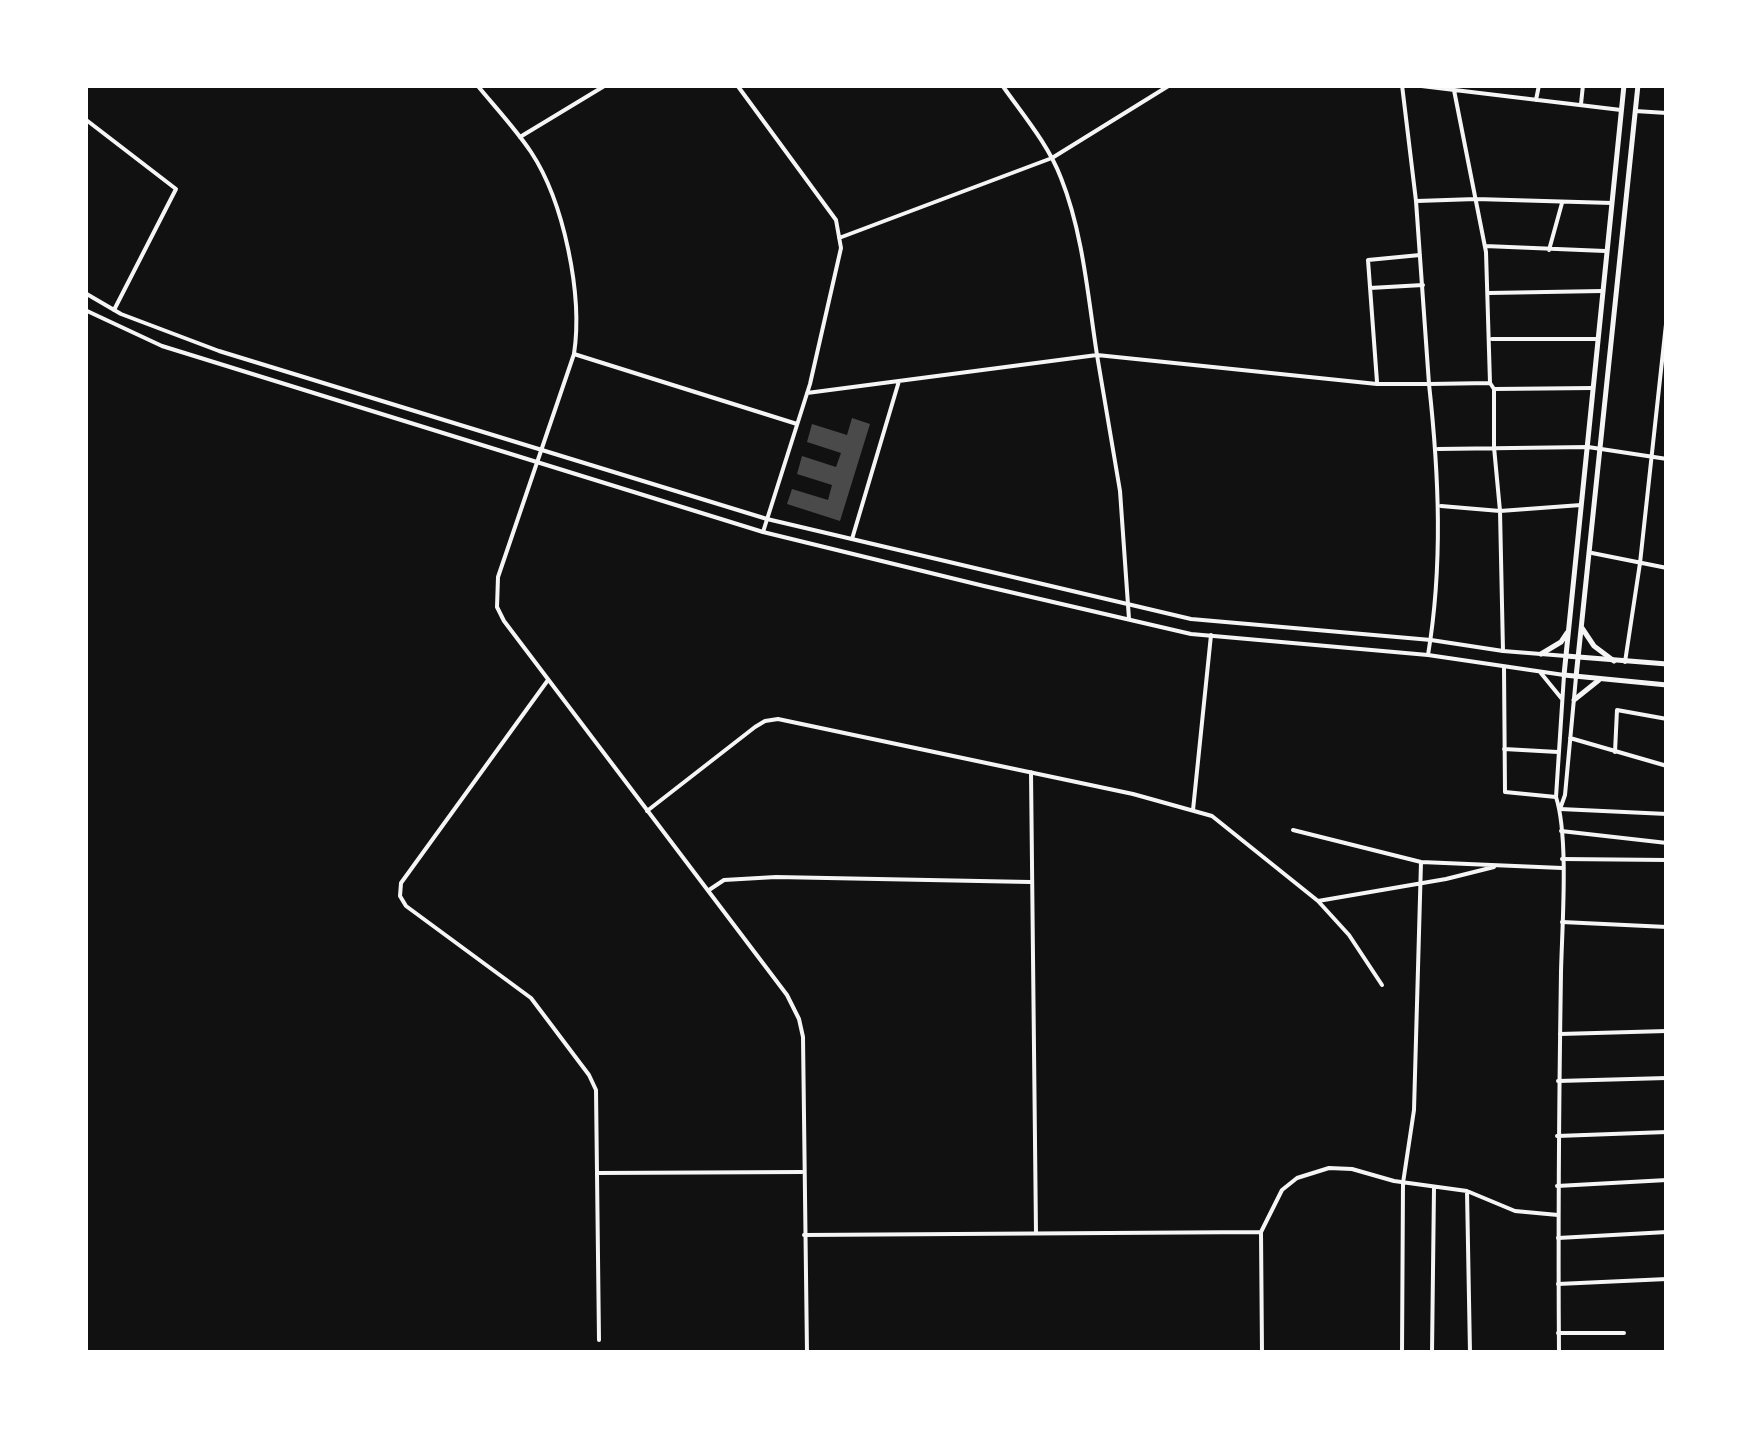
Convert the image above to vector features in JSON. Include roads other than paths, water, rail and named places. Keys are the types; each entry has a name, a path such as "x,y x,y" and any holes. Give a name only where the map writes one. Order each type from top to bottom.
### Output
{"main road":[{"path":"1624,85 1564,675 1667,685"},
{"path":"1576,677 1638,85"},
{"path":"1581,628 1594,646 1614,661"},
{"path":"1541,654 1561,642 1568,630"},
{"path":"1566,656 1667,664"},
{"path":"1574,700 1600,680"}],"street":[{"path":"477,85 520,137 552,192 570,262 578,325 574,354 498,577 497,607 786,994 799,1019 803,1037 807,1353"},
{"path":"520,137 606,85"},
{"path":"737,85 836,220 841,248 807,393 763,532"},
{"path":"1002,85 1052,158 1062,181 1082,262 1120,491 1129,619"},
{"path":"1148,85 1153,95"},
{"path":"839,238 1052,158 1170,85"},
{"path":"1402,85 1416,201 1440,506 1428,655"},
{"path":"1413,85 1621,110"},
{"path":"1536,100 1539,85"},
{"path":"1580,104 1583,85"},
{"path":"1452,87 1485,246 1500,511 1503,651"},
{"path":"1635,111 1667,113"},
{"path":"85,118 176,189 114,310"},
{"path":"1416,201 1612,204"},
{"path":"1549,250 1562,204"},
{"path":"1485,246 1606,250"},
{"path":"1377,384 1368,260 1420,255"},
{"path":"1370,288 1423,284"},
{"path":"1489,293 1602,291"},
{"path":"85,293 114,310 219,351 767,520 1191,618 1566,656"},
{"path":"85,310 162,346 763,532 1210,636 1428,655 1564,675 1556,797 1562,859 1557,1136 1559,1353"},
{"path":"1625,662 1667,316"},
{"path":"1490,340 1598,339"},
{"path":"574,354 797,424"},
{"path":"807,393 1097,355 1377,384 1490,382"},
{"path":"852,539 899,381"},
{"path":"1494,389 1593,388"},
{"path":"1436,449 1588,447 1667,459"},
{"path":"1440,506 1500,511 1581,504"},
{"path":"1592,554 1667,568"},
{"path":"1193,811 1210,636"},
{"path":"1504,668 1506,792 1556,797"},
{"path":"1540,672 1562,699"},
{"path":"1560,808 1565,795 1576,677"},
{"path":"548,680 400,884 400,896 406,906 532,998 589,1074 596,1090 598,1340"},
{"path":"1615,752 1618,710 1667,719"},
{"path":"647,811 755,727 778,720 1133,794 1212,816 1318,901 1349,935 1382,985"},
{"path":"1570,738 1667,766"},
{"path":"1504,750 1558,752"},
{"path":"1031,772 1036,1233"},
{"path":"1560,808 1667,814"},
{"path":"1293,830 1421,862 1562,868"},
{"path":"1561,832 1667,843"},
{"path":"1562,859 1667,860"},
{"path":"1402,1353 1402,1182 1414,1110 1421,862"},
{"path":"1318,901 1498,866"},
{"path":"709,890 724,880 776,877 1030,882"},
{"path":"1562,922 1667,927"},
{"path":"1560,1034 1667,1031"},
{"path":"1558,1080 1667,1078"},
{"path":"1557,1136 1667,1132"},
{"path":"1262,1353 1261,1232 1282,1190 1297,1178 1330,1168 1352,1169 1402,1182 1467,1191 1516,1210 1558,1215"},
{"path":"597,1174 802,1172"},
{"path":"1557,1186 1667,1180"},
{"path":"1432,1353 1434,1186"},
{"path":"1467,1191 1470,1352"},
{"path":"804,1235 1261,1232"},
{"path":"1558,1238 1667,1232"},
{"path":"1558,1284 1667,1279"},
{"path":"1558,1333 1624,1333"},
{"path":"1414,1353 1507,1353"}]}
